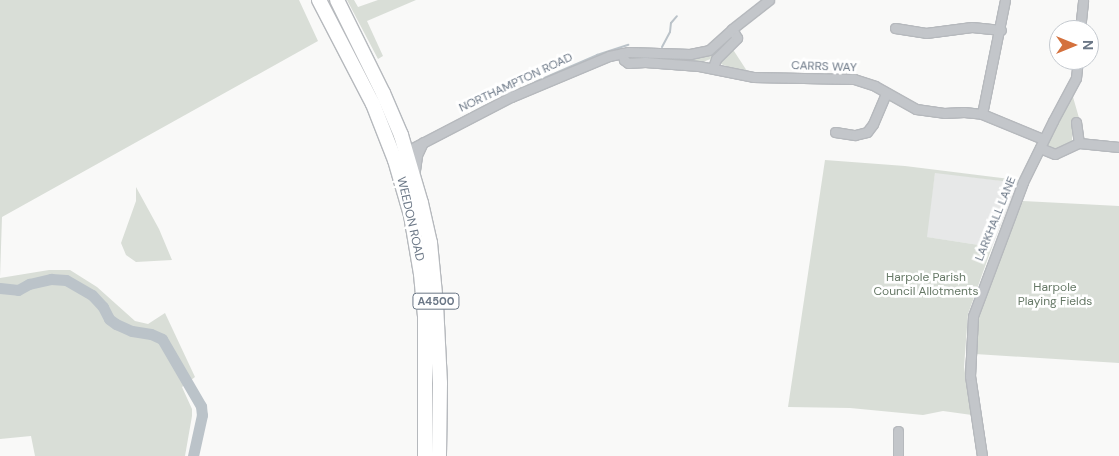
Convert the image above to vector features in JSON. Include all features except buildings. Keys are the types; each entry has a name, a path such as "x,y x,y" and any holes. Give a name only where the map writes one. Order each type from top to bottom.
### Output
{"highway":[{"name":"WEEDON ROAD","path":"319,0 373,104 411,149 413,224 425,316 426,456"},
{"name":"WEEDON ROAD","path":"337,0 401,134 411,149 415,178 430,244 435,286 440,383 439,456"}],"street":[{"name":"NORTHAMPTON ROAD","path":"411,149 533,87 588,64 622,53 699,53 709,50 769,0"},
{"path":"982,114 1001,30 1005,0"},
{"path":"1081,20 1083,0"},
{"path":"895,28 926,34 967,27 1001,30"},
{"path":"712,67 716,60 737,38 732,29"},
{"name":"CARRS WAY","path":"622,53 624,60 628,63 644,62 712,67 753,77 854,79 875,86 910,106 928,112 982,114 1041,144 1055,154 1079,143"},
{"name":"LARKHALL LANE","path":"982,456 970,376 973,316 1023,182 1076,78 1077,70"},
{"path":"835,132 855,135 867,132 873,124 886,93"},
{"path":"1076,122 1079,143 1119,147"},
{"path":"411,149 416,159 415,178"},
{"path":"898,431 898,456"}],"shaded area":[{"path":"935,172 1018,183 992,247 926,237"}],"green space":[{"path":"0,0 299,0 318,41 2,217 0,278"},
{"path":"347,0 354,0 358,7 378,0 416,0 367,21 383,56 378,59"},
{"path":"731,34 734,34 713,58 703,62 628,60 626,56 701,57 713,52"},
{"path":"732,48 747,71 738,71 721,64 721,60"},
{"path":"1077,85 1073,97 1079,118 1073,120 1072,141 1056,151 1049,148 1046,142"},
{"name":"Harpole Parish Council Allotments","path":"825,160 905,166 1019,180 1018,183 935,173 927,237 992,247 968,314 964,367 972,415 943,411 923,415 850,408 788,407"},
{"path":"136,187 159,229 172,260 136,262 126,255 121,243 136,201"},
{"name":"Harpole Playing Fields","path":"1023,201 1119,206 1119,363 975,354 978,318 986,291"},
{"path":"49,270 70,270 97,287 135,321 148,324 165,313 195,377 182,387 192,409 185,456 35,456 31,436 0,439 0,278"}],"waterway":[{"path":"662,47 670,32 671,23 677,16"},
{"path":"535,82 597,55 628,45"},
{"path":"0,288 18,290 29,284 51,279 66,280 92,295 103,307 109,319 116,324 132,331 151,334 162,339 201,406 202,415 193,456"}]}
